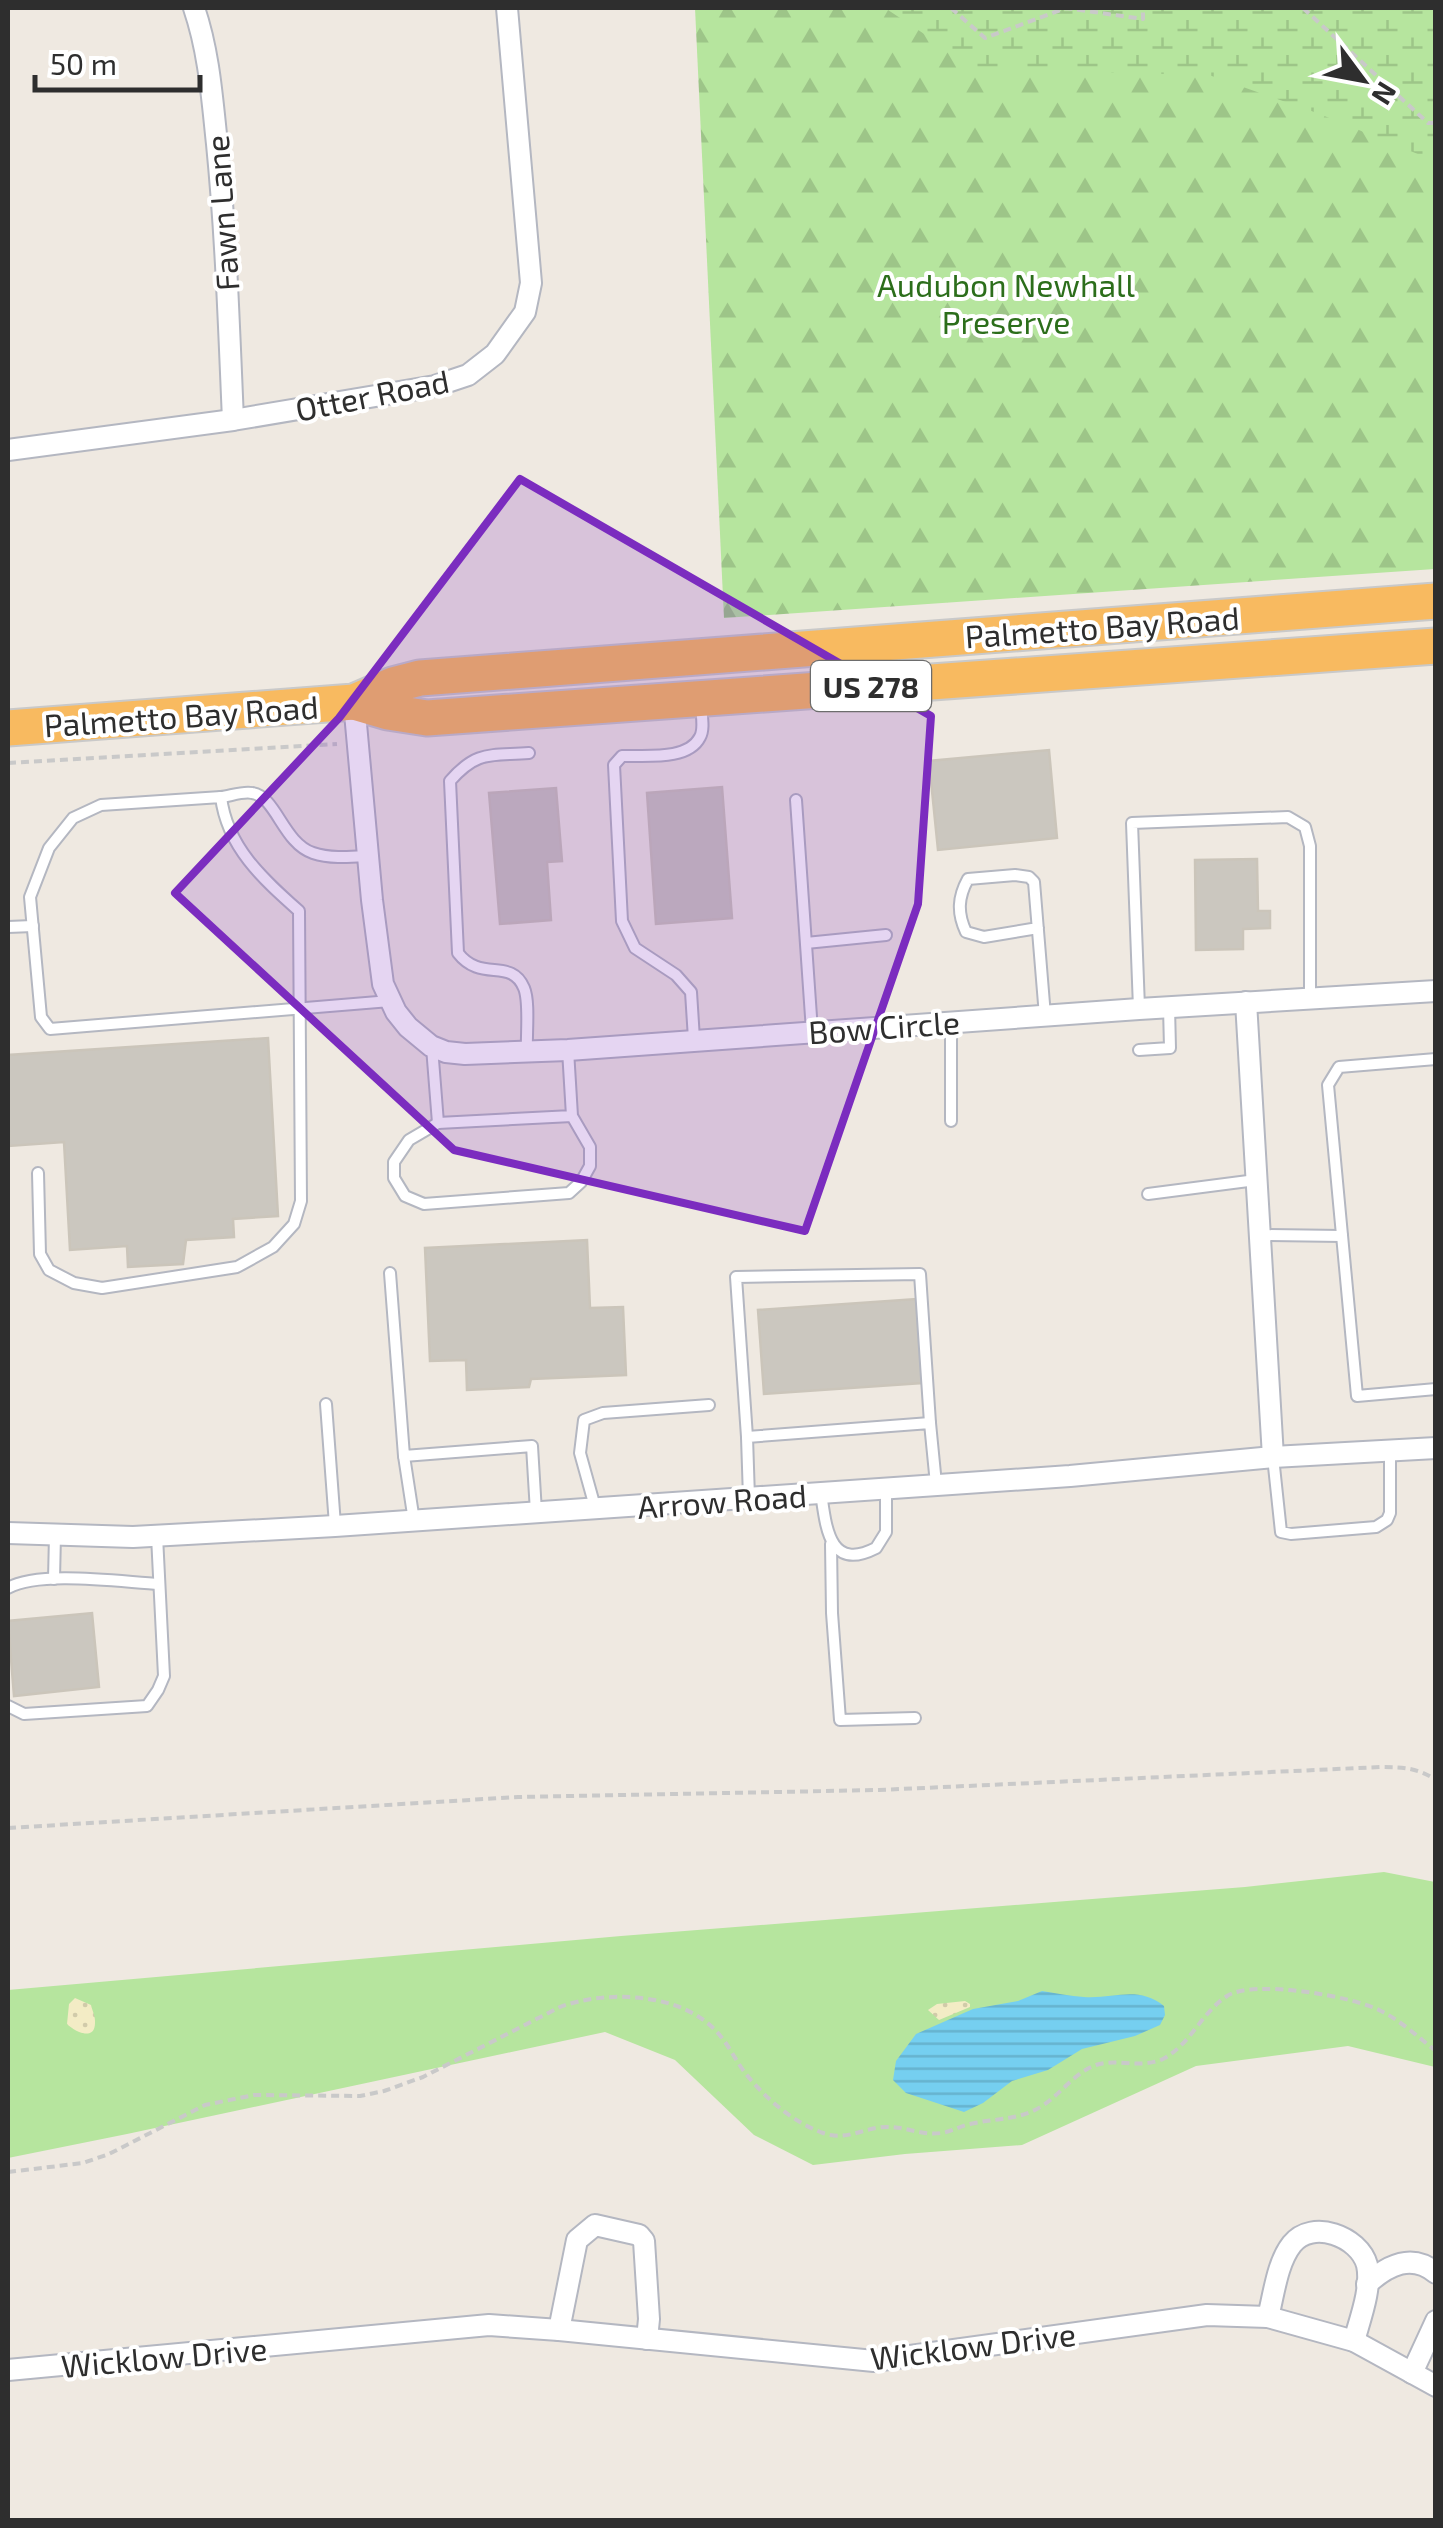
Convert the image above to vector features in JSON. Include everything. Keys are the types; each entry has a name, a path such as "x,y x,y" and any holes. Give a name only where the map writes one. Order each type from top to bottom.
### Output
{"highway":[{"name":"Palmetto Bay Road","path":"8,728 354,702 420,678 1436,601"},
{"name":"Palmetto Bay Road","path":"354,702 427,718 1436,646"}],"street":[{"name":"Fawn Lane","path":"194,8 209,67 220,173 234,420"},
{"name":"Otter Road","path":"8,450 234,420 435,386 468,375 494,354 525,312 531,283 507,8"},
{"path":"354,702 380,966 390,1001 408,1026 432,1046"},
{"name":"Bow Circle","path":"432,1046 465,1054 568,1050 1436,991"},
{"path":"1246,1002 1273,1457"},
{"name":"Arrow Road","path":"8,1532 55,1536 157,1535 335,1526 1436,1448"},
{"path":"559,2330 577,2240 595,2225 639,2236 644,2242 649,2319 646,2339"},
{"path":"1268,2317 1282,2261 1292,2243 1315,2232 1333,2234 1354,2246 1367,2266 1367,2284 1354,2341"},
{"path":"1367,2284 1380,2272 1399,2264 1420,2262 1436,2273"},
{"name":"Wicklow Drive","path":"8,2370 489,2325 874,2361 1207,2315 1268,2317 1354,2341 1436,2386"},
{"path":"1412,2372 1436,2322"}],"lane":[{"path":"694,1039 691,992 676,975 635,948 622,920 614,765 622,756 679,753 691,748 702,727 701,698"},
{"path":"526,1052 526,990 516,976 502,970 483,971 466,964 458,954 450,781 465,763 480,756 529,753"},
{"path":"369,856 311,853 286,832 265,798 252,792 101,804 73,818 48,848 30,897 41,1017 50,1029 390,1001"},
{"path":"38,1174 40,1254 49,1270 74,1283 102,1288 237,1267 273,1247 294,1224 301,1200 298,910 244,856 223,818 220,797"},
{"path":"796,800 812,1031"},
{"path":"1139,1009 1132,823 1288,817 1305,827 1310,846 1310,999"},
{"path":"1038,928 984,936 966,932 960,920 959,900 965,883 968,879 1015,875 1034,882 1038,928 1045,1016"},
{"path":"8,928 33,926"},
{"path":"806,942 886,935"},
{"path":"1139,1050 1170,1048 1169,1007"},
{"path":"951,1022 951,1121"},
{"path":"432,1046 438,1124"},
{"path":"568,1050 572,1116 590,1147 590,1166 569,1193 424,1204 405,1196 394,1178 394,1162 409,1140 438,1124 572,1116"},
{"path":"1436,1059 1339,1068 1328,1085 1357,1396 1436,1389"},
{"path":"1148,1194 1257,1180"},
{"path":"1260,1235 1342,1236"},
{"path":"390,1272 404,1456 414,1521"},
{"path":"749,1498 736,1278 920,1274 936,1485"},
{"path":"326,1404 335,1526"},
{"path":"595,1508 580,1453 584,1420 603,1412 710,1405"},
{"path":"747,1438 930,1422"},
{"path":"404,1456 532,1446 536,1512"},
{"path":"1273,1457 1280,1532 1291,1534 1376,1528 1387,1520 1390,1451"},
{"path":"832,1544 854,1556 876,1548 886,1532 886,1489"},
{"path":"821,1493 832,1544 832,1613 840,1720 915,1718"},
{"path":"8,1706 24,1714 147,1706 164,1676 157,1535"},
{"path":"54,1578 55,1536"},
{"path":"8,1588 54,1578 159,1584"}],"path":[{"path":"952,8 985,38 1066,8 1142,19 1143,8"},
{"path":"1303,8 1428,124 1436,123"},
{"path":"8,1828 518,1797 879,1790 1382,1767 1407,1767 1436,1780"},
{"path":"8,2172 84,2163 206,2106 254,2095 360,2096 384,2091 423,2077 579,2000 631,1996 676,2005 698,2016 716,2030 748,2076 771,2100 792,2117 840,2138 891,2126 923,2134 945,2133 968,2124 1015,2118 1042,2106 1079,2073 1100,2063 1130,2065 1159,2061 1182,2046 1212,2008 1230,1994 1249,1988 1279,1988 1380,2010 1436,2051"}],"highlighted area":[{"path":"520,479 931,716 918,904 805,1231 454,1150 175,893 339,718"}],"green space":[{"name":"Audubon Newhall Preserve","path":"695,8 1435,8 1435,569 724,618"},
{"path":"885,8 1435,8 1435,161 1209,75 977,69"},
{"path":"1384,1872 1435,1882 1435,2067 1348,2046 1196,2066 1022,2145 813,2165 754,2135 675,2060 605,2032 8,2158 8,1990 1245,1887"}],"sand":[{"path":"75,1998 91,2005 95,2021 89,2033 67,2024 69,2004"},
{"path":"965,2001 970,2007 939,2020 928,2010 937,2004"}],"water":[{"path":"1042,1991 1084,1997 1145,1996 1164,2006 1165,2015 1160,2025 1135,2036 1082,2049 1048,2070 1012,2081 964,2112 906,2093 893,2080 896,2061 916,2034 973,2009 1018,2001"}],"building":[{"path":"1049,750 1057,838 938,850 929,761"},
{"path":"722,787 732,918 656,924 647,793"},
{"path":"556,788 562,861 547,862 551,920 500,924 489,793"},
{"path":"1257,859 1258,911 1270,911 1270,928 1243,929 1243,949 1196,950 1195,860"},
{"path":"268,1038 278,1216 233,1219 234,1237 186,1240 183,1264 128,1267 127,1246 70,1250 64,1142 9,1146 8,1055"},
{"path":"587,1240 590,1308 623,1307 626,1375 531,1379 529,1387 467,1390 466,1360 430,1361 425,1248"},
{"path":"916,1299 922,1383 764,1394 758,1310"},
{"path":"92,1613 99,1687 14,1696 8,1621"}]}
